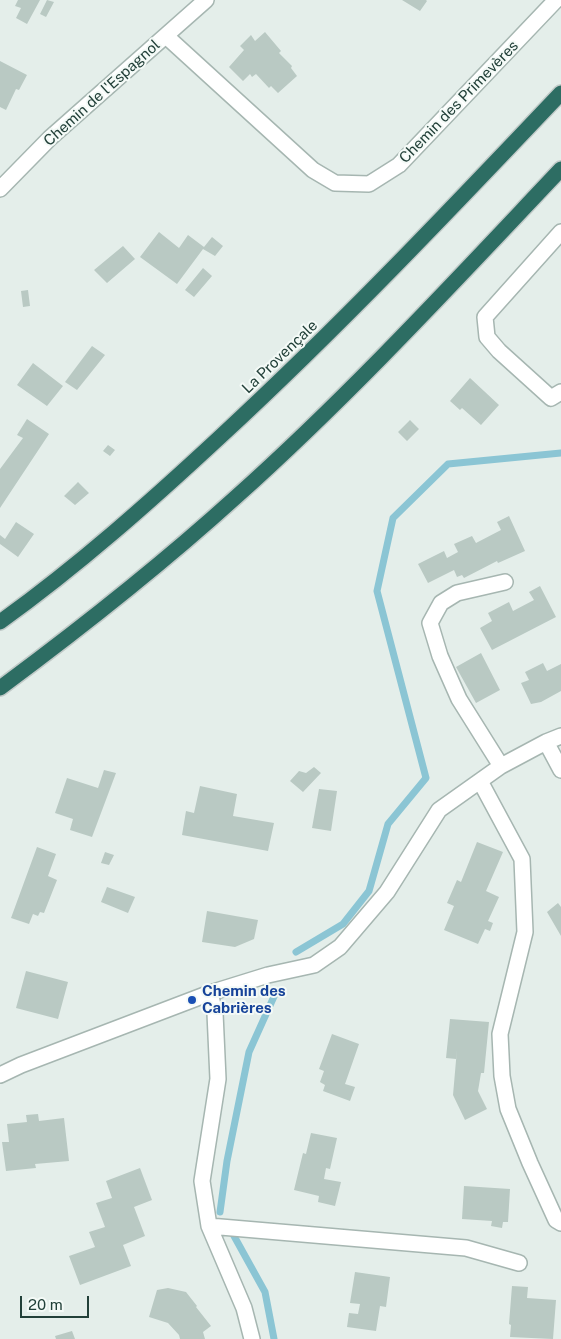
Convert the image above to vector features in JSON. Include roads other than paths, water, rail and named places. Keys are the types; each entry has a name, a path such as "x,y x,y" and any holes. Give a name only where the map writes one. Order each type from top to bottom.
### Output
{"highway":[{"name":"La Provençale","path":"0,622 104,540 184,471 283,379 401,262 561,93"},
{"path":"0,688 145,576 236,497 335,404 444,293 561,169"}],"street":[{"name":"Chemin de l'Espagnol","path":"0,189 50,138 206,0"},
{"name":"Chemin des Primevères","path":"166,36 313,170 335,183 368,184 399,165 556,0"},
{"path":"561,232 484,317 487,338 499,351 551,398 561,392"},
{"path":"501,766 459,699 440,656 430,623 441,604 457,593 505,582"},
{"path":"0,1076 21,1065 210,993 268,975 314,965 340,947 388,892 439,810 501,766 561,736"},
{"path":"546,742 561,770"},
{"path":"480,781 522,859 525,932 500,1034 502,1076 508,1109 556,1220 561,1223"},
{"path":"210,993 215,1013 218,1079 202,1181 209,1226 244,1308 252,1339"},
{"path":"209,1226 466,1248 519,1263"}],"waterway":[{"path":"296,952 343,924 369,891 388,824 426,778 377,591 393,518 448,464 561,453"},
{"path":"220,1212 227,1161 249,1052 276,992"},
{"path":"234,1236 265,1292 274,1339"}],"place":[{"name":"Chemin des Cabrières","path":"192,1000"}]}
